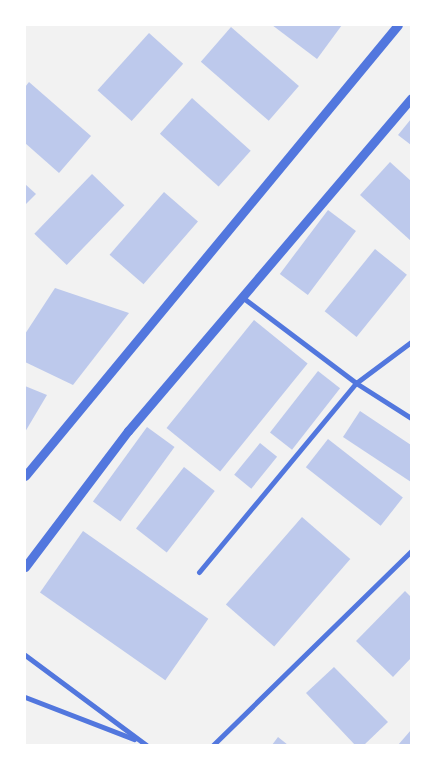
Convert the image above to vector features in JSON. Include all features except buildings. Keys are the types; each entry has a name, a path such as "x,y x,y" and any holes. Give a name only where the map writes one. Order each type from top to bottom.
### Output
{"street":[{"path":"25,476 398,25"},
{"path":"25,567 128,431 411,98"},
{"path":"242,297 356,383 411,418"},
{"path":"199,572 356,383 411,342"},
{"path":"213,745 411,551"},
{"path":"25,655 144,743"},
{"path":"25,697 144,743"}]}
